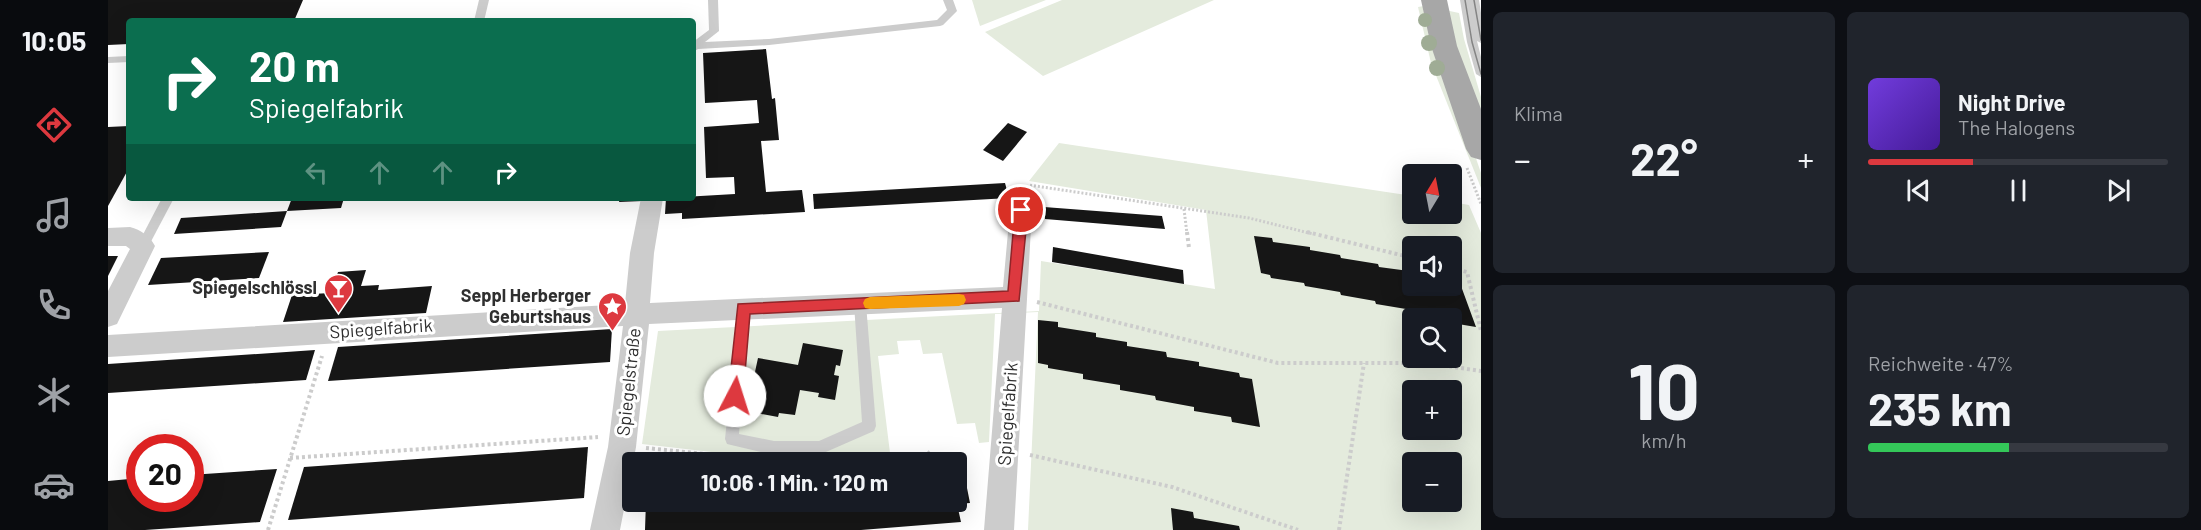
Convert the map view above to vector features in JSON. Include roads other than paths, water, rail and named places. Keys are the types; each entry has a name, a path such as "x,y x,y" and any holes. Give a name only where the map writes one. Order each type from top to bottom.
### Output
{"main road":[{"path":"1434,0 1444,46 1481,149"}],"street":[{"name":"Spiegelstraße","path":"604,530 622,441 633,359 642,253 651,201"},
{"name":"Spiegelfabrik","path":"999,530 1021,210"},
{"path":"108,237 130,236 143,246 108,316"},
{"name":"Spiegelfabrik","path":"108,346 743,308 1014,297"}],"lane":[{"path":"480,18 484,0"},
{"path":"696,46 714,31 713,0"},
{"path":"696,48 940,23 952,11 948,0"},
{"path":"1465,0 1472,42 1481,74"},
{"path":"1474,0 1481,40"},
{"path":"108,60 126,59"},
{"path":"143,246 166,201"},
{"path":"743,308 732,439 774,448 819,448 869,426 860,304"}],"tram line":[{"path":"1465,0 1472,42 1481,74"},
{"path":"1474,0 1481,40"}],"place":[{"name":"Spiegelschlössl","path":"338,314"},
{"name":"Seppl Herberger Geburtshaus","path":"612,332"}]}
